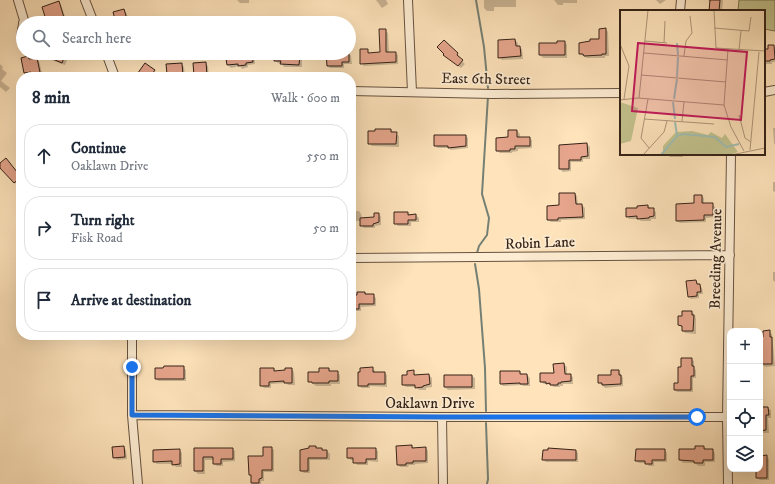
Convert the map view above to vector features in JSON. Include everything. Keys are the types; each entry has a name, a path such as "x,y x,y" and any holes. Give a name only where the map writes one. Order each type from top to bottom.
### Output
{"street":[{"path":"18,0 23,16"},
{"path":"86,0 92,16"},
{"path":"408,0 412,92"},
{"path":"680,10 681,0"},
{"path":"109,60 113,72"},
{"path":"765,92 775,90"},
{"name":"East 6th Street","path":"356,91 493,94 620,93"},
{"name":"Breeding Avenue","path":"727,400 731,155"},
{"name":"Robin Lane","path":"356,258 730,255"},
{"path":"132,340 132,415 138,484"},
{"name":"Oaklawn Drive","path":"132,415 727,417"},
{"path":"442,417 443,484"},
{"name":"Breeding Avenue","path":"727,436 728,484"}],"green space":[{"path":"739,0 775,0 775,31 765,29 765,10 738,10"}],"building":[{"path":"710,0 720,0 719,10 709,10"},
{"path":"59,1 64,16 45,16 42,7"},
{"path":"124,9 126,16 114,16 113,12"},
{"path":"606,28 606,54 584,56 583,54 579,54 579,43 590,41 590,39 599,39 599,29"},
{"path":"379,29 386,29 386,52 396,52 396,62 360,64 360,49 368,49 368,53 380,52"},
{"path":"515,39 516,46 520,46 521,56 498,58 498,40"},
{"path":"444,40 463,60 458,66 443,55 444,54 437,47"},
{"path":"557,41 565,41 565,55 539,55 539,43 557,43"},
{"path":"768,45 774,45 775,59 765,61 765,49 768,49"},
{"path":"21,60 37,60 40,72 24,72"},
{"path":"55,60 63,60 62,63"},
{"path":"226,60 253,60 253,62 246,63 246,65 227,65"},
{"path":"300,60 299,65 280,64 281,61 274,61"},
{"path":"327,60 349,60 349,62 342,62 342,66 327,66"},
{"path":"206,62 207,72 194,72 193,63"},
{"path":"145,63 155,70 154,72 139,72"},
{"path":"182,63 183,72 167,72 166,64"},
{"path":"375,129 391,129 391,132 397,132 396,144 368,144 368,131 375,131"},
{"path":"508,130 517,130 517,137 530,137 530,146 515,146 515,149 510,149 510,151 496,151 496,138 508,137"},
{"path":"434,135 466,135 466,146 448,148 448,146 434,146"},
{"path":"587,143 588,156 581,157 581,160 569,160 569,169 559,169 559,145"},
{"path":"6,158 16,171 16,181 14,183 0,168 0,163"},
{"path":"559,193 575,193 576,204 582,204 583,217 547,220 547,206 559,205"},
{"path":"694,195 702,195 702,203 713,203 713,215 704,215 704,220 676,221 676,204 694,203"},
{"path":"648,205 648,208 654,208 654,216 637,219 637,216 626,217 626,208 637,208 637,206"},
{"path":"394,212 408,212 408,215 416,214 416,220 408,220 408,224 394,224"},
{"path":"374,213 379,213 379,222 373,224 373,226 360,226 360,218 374,217"},
{"path":"696,280 697,284 700,284 701,292 697,292 697,296 688,297 686,281"},
{"path":"357,292 374,294 374,304 359,304 359,309 356,309"},
{"path":"682,311 692,311 692,315 694,315 693,331 682,331 682,326 678,325 678,316 682,316"},
{"path":"770,330 770,337 772,337 772,364 763,364 763,331"},
{"path":"681,358 692,358 694,376 691,376 691,390 674,390 674,383 678,383 678,367 681,367"},
{"path":"564,363 565,374 571,374 571,381 561,382 558,383 558,385 550,385 550,383 546,384 546,382 540,382 540,373 554,373 553,364"},
{"path":"164,366 184,366 184,379 155,379 155,368 163,368"},
{"path":"373,367 373,372 385,372 385,384 368,384 368,386 358,386 358,372 360,372 360,368"},
{"path":"260,368 274,368 274,371 292,368 292,383 284,383 284,381 269,382 269,386 260,386"},
{"path":"319,368 329,368 329,371 338,371 338,381 329,381 329,383 308,382 308,372 319,372"},
{"path":"414,370 414,375 429,374 430,384 415,388 415,385 402,385 402,375 407,375 407,371"},
{"path":"611,370 619,370 619,375 621,375 621,384 602,385 602,383 598,383 598,375 611,375"},
{"path":"500,371 520,371 520,374 527,374 528,384 500,384"},
{"path":"444,375 472,375 472,387 444,387"},
{"path":"763,407 768,407 769,415 766,415 766,430 763,430"},
{"path":"412,445 412,448 426,447 426,461 413,461 413,463 406,463 406,465 397,465 396,446"},
{"path":"124,446 125,457 113,458 112,447"},
{"path":"309,446 316,446 316,448 327,450 327,458 308,458 308,471 300,471 300,450 309,448"},
{"path":"695,446 704,446 704,449 713,449 713,460 703,460 703,463 694,463 694,461 679,460 679,449 695,449"},
{"path":"263,447 272,447 272,470 262,470 262,478 259,479 259,483 251,483 248,456 263,456"},
{"path":"194,448 233,448 233,459 221,459 221,464 213,464 213,457 203,457 203,471 194,471"},
{"path":"347,448 376,448 376,459 366,459 366,463 353,463 353,458 347,458"},
{"path":"548,448 576,450 576,460 542,460 543,450 548,450"},
{"path":"180,449 180,464 172,465 172,461 153,462 153,450"},
{"path":"636,449 665,449 665,460 652,460 652,464 645,464 645,461 635,461"},
{"path":"767,455 767,478 756,478 756,472 763,472 763,456"}],"waterway":[{"path":"476,0 484,47 488,88"},
{"path":"477,253 479,246 487,235 489,218 482,194 488,96"},
{"path":"475,264 479,289 485,368 486,411"},
{"path":"486,423 487,484"}],"route":[{"path":"132,367 132,415 697,417"}]}
